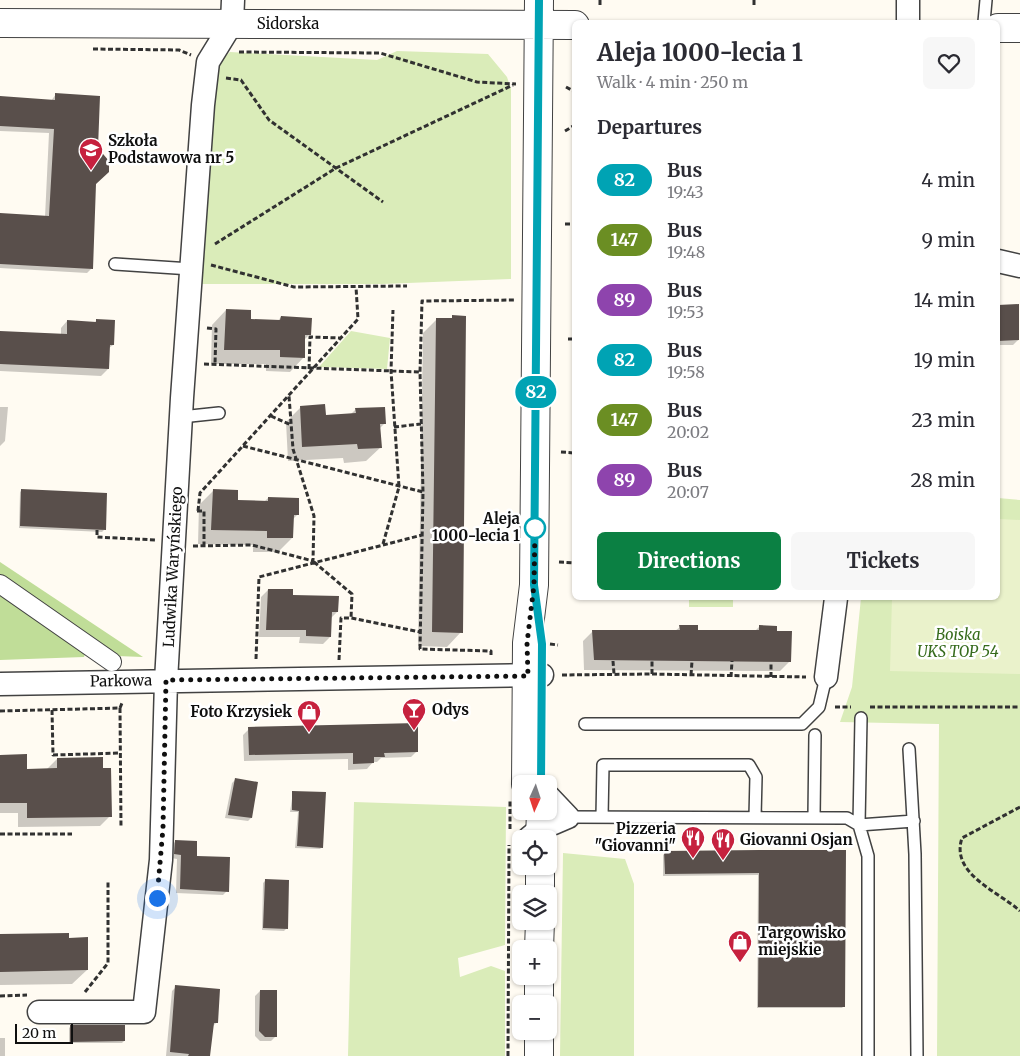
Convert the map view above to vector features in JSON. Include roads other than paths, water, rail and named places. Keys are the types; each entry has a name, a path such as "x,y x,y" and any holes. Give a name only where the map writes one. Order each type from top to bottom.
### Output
{"street":[{"path":"908,0 908,20"},
{"name":"Sidorska","path":"0,23 232,12 539,12 572,24"},
{"name":"Ludwika Waryńskiego","path":"33,1004 144,1012 162,860 166,680 181,417 201,267 203,105 208,62 232,12"},
{"path":"539,12 534,585 527,643 543,675 541,775"},
{"path":"1000,28 1020,28"},
{"path":"1000,261 1020,266"},
{"path":"0,584 112,662"},
{"path":"826,677 836,600"},
{"path":"543,675 526,822 568,817"},
{"name":"Parkowa","path":"0,684 543,675"},
{"path":"558,806 568,817"},
{"path":"524,1040 524,1056"},
{"path":"539,1040 539,1056"}],"lane":[{"path":"984,20 986,0"},
{"path":"114,264 201,267"},
{"path":"181,417 219,413"},
{"path":"585,724 802,724 819,707 826,677"},
{"path":"859,712 859,825 868,856 868,1056"},
{"path":"814,817 815,735"},
{"path":"909,749 914,821 917,1056"},
{"path":"602,817 603,764 613,764 749,765 756,777 755,817"},
{"path":"568,817 814,817 847,818 859,825 914,821"}],"place":[{"name":"Szkoła Podstawowa nr 5","path":"91,171"},
{"name":"Aleja 1000-lecia 1","path":"535,528"},
{"name":"Odys","path":"414,731"},
{"name":"Foto Krzysiek","path":"309,733"},
{"name":"Pizzeria \"Giovanni\"","path":"693,859"},
{"name":"Giovanni Osjan","path":"723,861"},
{"name":"Targowisko miejskie","path":"740,963"}],"park label":[{"name":"Boiska UKS TOP 54","path":"958,644"}]}
